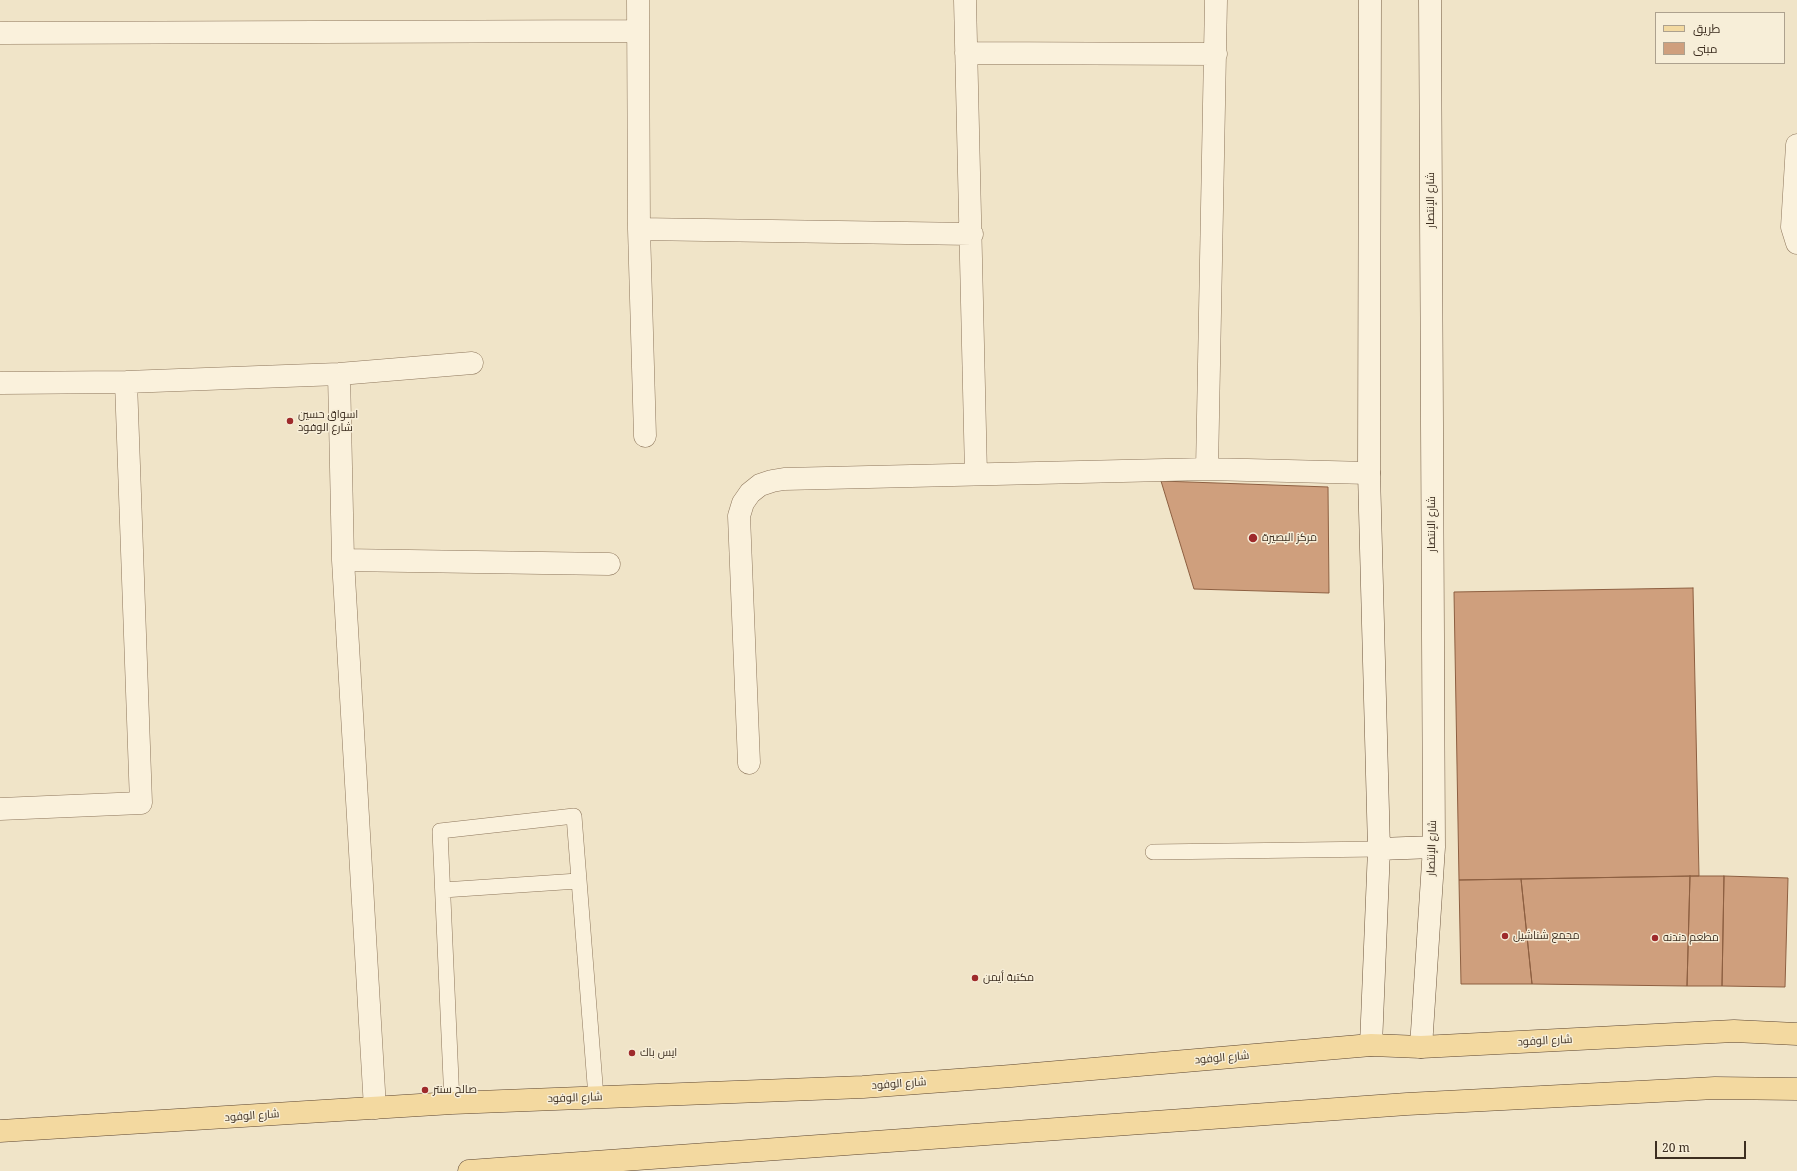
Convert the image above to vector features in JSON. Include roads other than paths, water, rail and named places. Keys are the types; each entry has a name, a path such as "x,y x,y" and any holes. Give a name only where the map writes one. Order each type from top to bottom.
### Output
{"main road":[{"name":"شارع الوفود","path":"0,1132 452,1103 870,1086 1018,1076 1371,1046 1421,1047 1734,1031 1797,1034"},
{"path":"469,1171 1407,1104 1715,1088 1797,1089"}],"street":[{"path":"638,0 639,229 645,436"},
{"path":"965,0 972,234 976,474"},
{"path":"1207,469 1216,0"},
{"path":"1370,0 1369,473 1379,849 1371,1046"},
{"name":"شارع الإنتصار","path":"1421,1047 1434,847 1430,0"},
{"path":"0,33 637,31"},
{"path":"966,53 1216,54"},
{"path":"1797,145 1792,227 1797,243"},
{"path":"639,229 972,234"},
{"path":"0,383 126,382 339,374 472,363"},
{"path":"339,374 343,560 375,1108"},
{"path":"0,809 141,803 126,382"},
{"path":"749,763 739,516 743,504 750,493 760,485 772,480 784,479 1207,469 1369,473"},
{"path":"343,560 609,564"},
{"path":"1379,849 1434,847"}],"lane":[{"path":"452,1103 440,831 574,816 596,1097"},
{"path":"1153,852 1379,849"},
{"path":"443,890 578,881"}],"place":[{"name":"اسواق حسين شارع الوفود","path":"290,421"},
{"name":"مركز البصيرة","path":"1253,538"},
{"name":"مجمع شناشيل","path":"1505,936"},
{"name":"مطعم دندنه","path":"1655,938"},
{"name":"مكتبة أيمن","path":"975,978"},
{"name":"ايس باك","path":"632,1053"},
{"name":"صالح سنتر","path":"425,1090"}]}
